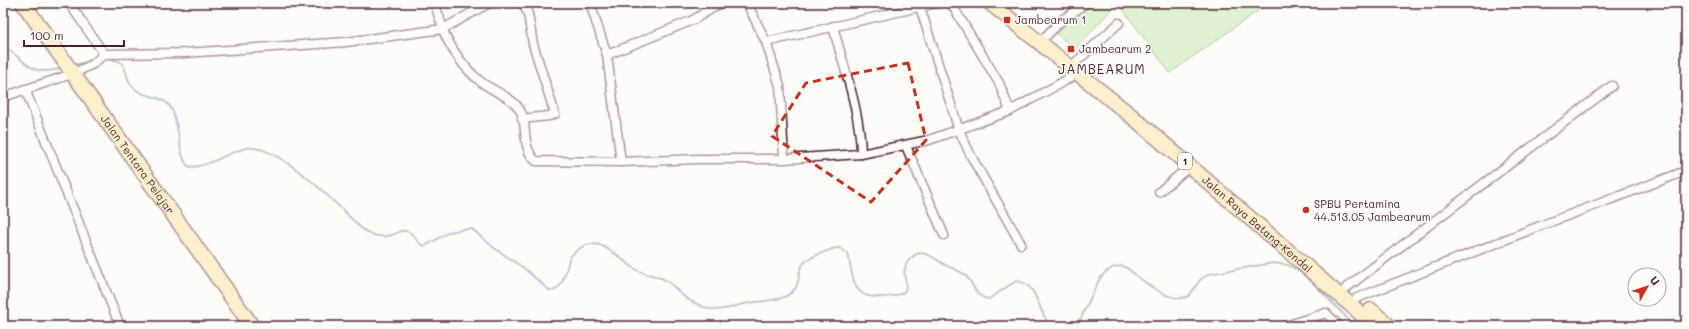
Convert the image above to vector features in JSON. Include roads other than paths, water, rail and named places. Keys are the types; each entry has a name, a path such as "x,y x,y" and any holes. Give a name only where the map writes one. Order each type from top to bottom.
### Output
{"highway":[{"name":"Jalan Tentara Pelajar","path":"23,3 252,326"},
{"name":"Jalan Raya Batang-Kendal","path":"990,3 1139,111 1389,326"},
{"name":"Jalan Raya Batang-Kendal","path":"1004,3 1046,36 1078,67 1190,166 1360,322 1375,326"}],"street":[{"path":"69,3 103,56"},
{"path":"434,3 441,16 443,29 464,64 480,81 506,97 519,108 527,147 536,161 621,162 700,159 784,159 861,154 906,146 959,130 1010,111 1078,67 1119,23"},
{"path":"3,97 93,64 103,56 185,53 339,42 443,29 489,3"},
{"path":"522,119 555,114 533,44 528,14 523,3"},
{"path":"590,3 607,55 621,162"},
{"path":"607,55 693,20 721,3"},
{"path":"747,3 766,42 780,86 784,159"},
{"path":"766,42 937,3"},
{"path":"951,3 999,83 1010,111"},
{"path":"1046,36 1062,20 1086,3"},
{"path":"920,7 959,130 971,156 1021,244"},
{"path":"833,26 857,121 861,140 861,154"},
{"path":"1346,288 1612,86"},
{"path":"24,89 120,326"},
{"path":"906,146 944,236"},
{"path":"1159,192 1190,166"},
{"path":"1357,298 1545,224 1686,172"},
{"path":"1289,325 1326,313 1339,326"}],"waterway":[{"path":"3,46 35,69 51,71 62,68"},
{"path":"102,60 118,61 122,63 128,80 136,90 163,100 167,103 174,114 182,155 188,166 200,166 246,148 259,149 274,155 291,165 324,192 362,229 370,233 378,236 390,236 401,231 406,231 412,234 419,243 425,246 449,232 472,229 493,247 525,269 550,291 555,290 564,278 570,257 579,248 588,244 597,244 605,247 637,270 658,277 672,284 684,297 706,308 715,310 783,298 792,292 797,286 801,267 806,261 813,256 835,248 840,248 848,254 853,279 859,291 872,297 888,297 897,295 904,292 906,289 904,271 907,263 912,257 922,253 927,254 964,274 980,296 984,298 989,299 1016,281 1024,283 1029,287 1037,299 1046,320 1051,326"},
{"path":"72,65 92,61"},
{"path":"1074,326 1079,322 1100,278 1114,267 1125,267 1162,293 1176,298 1183,298 1189,296 1200,280 1209,274 1273,263 1288,265 1305,275 1354,325"}],"place":[{"name":"Jambearum 1","path":"1007,20"},
{"name":"Jambearum 2","path":"1071,49"},
{"name":"SPBU Pertamina 44.513.05 Jambearum","path":"1306,210"}],"district":[{"name":"JAMBEARUM","path":"1102,69"}]}
